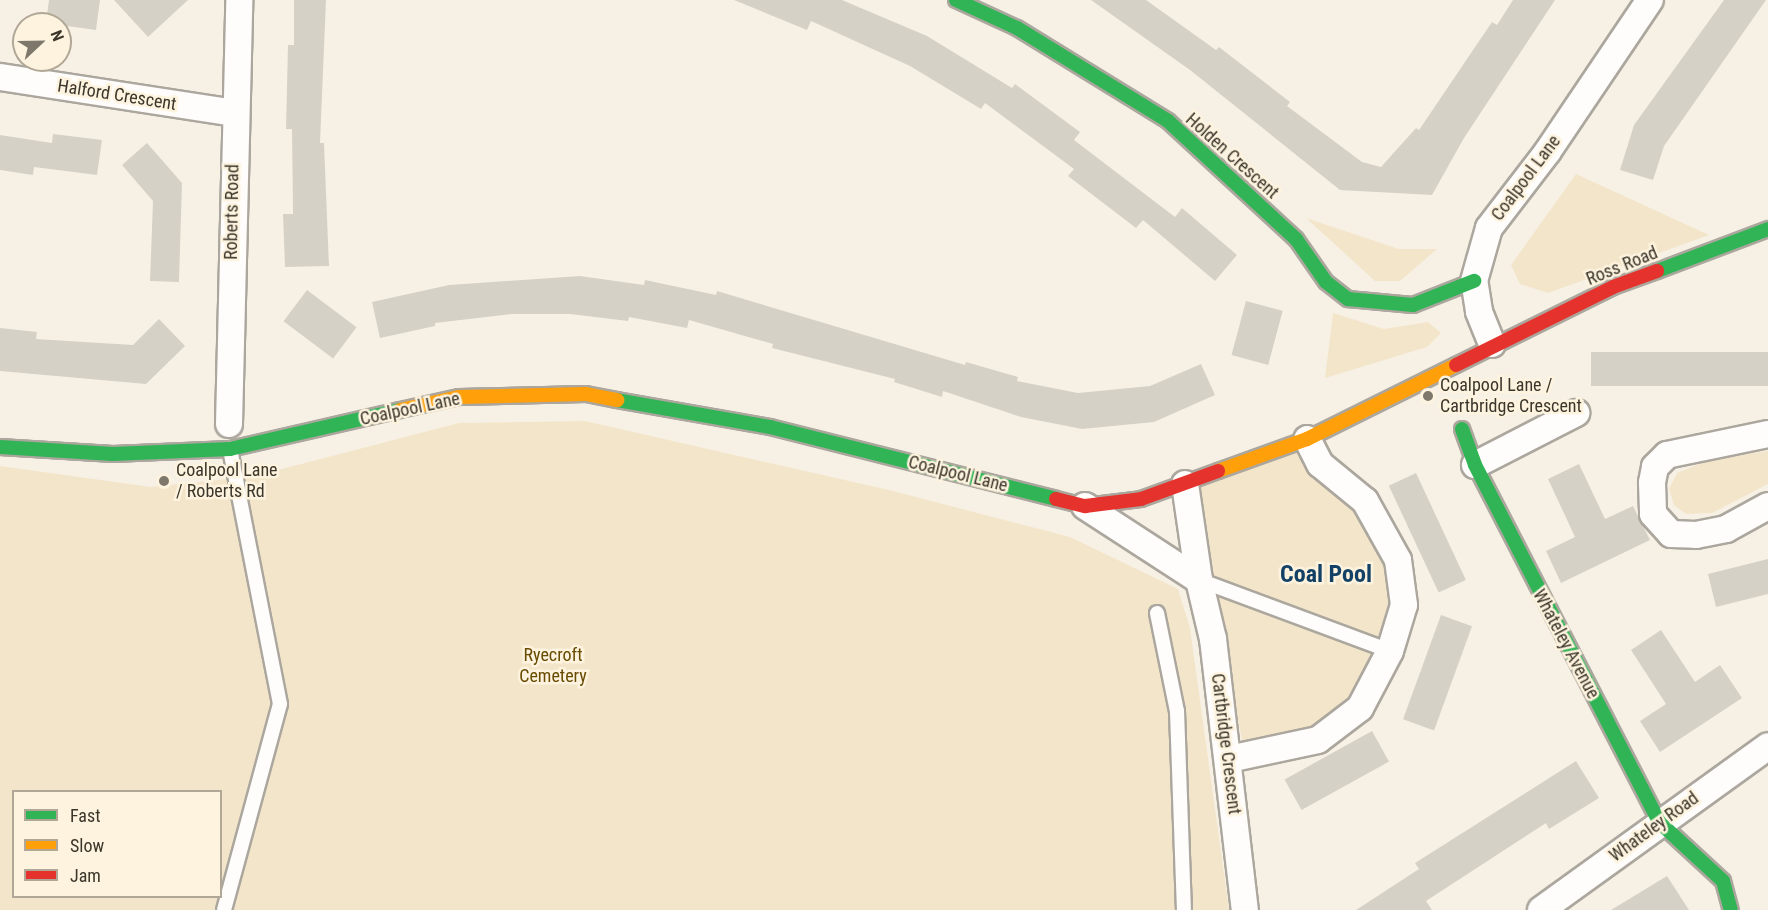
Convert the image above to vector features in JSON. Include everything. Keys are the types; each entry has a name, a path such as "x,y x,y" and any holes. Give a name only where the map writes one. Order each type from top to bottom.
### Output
{"street":[{"name":"Roberts Road","path":"229,424 234,113 239,0"},
{"name":"Holden Crescent","path":"956,0 1017,28 1168,121 1296,238 1326,282 1348,299 1413,305 1474,282"},
{"name":"Coalpool Lane","path":"0,447 113,454 230,449 459,397 586,394 770,427 1085,506 1142,499 1306,439 1492,344 1479,311 1474,282 1489,228 1548,151 1650,0"},
{"name":"Halford Crescent","path":"0,77 234,113"},
{"name":"Ross Road","path":"1492,344 1613,287 1768,229"},
{"path":"1475,465 1576,413"},
{"name":"Whateley Avenue","path":"1462,429 1475,465 1659,822"},
{"path":"1768,434 1666,455 1655,467 1652,483 1653,514 1671,534 1696,535 1726,529 1768,506"},
{"path":"1229,759 1280,752 1318,740 1360,708 1390,651 1404,605 1398,560 1365,501 1320,464 1306,439"},
{"name":"Cartbridge Crescent","path":"1185,484 1199,580 1213,639 1229,759 1245,910"},
{"path":"1085,506 1199,580"},
{"name":"Whateley Road","path":"1541,910 1659,822 1768,746"},
{"path":"1659,822 1724,881 1731,910"}],"lane":[{"path":"224,910 280,704 230,449"},
{"path":"1199,580 1390,651"},
{"path":"1157,613 1176,711 1184,910"}],"green space":[{"path":"1576,174 1709,235 1548,293 1520,284 1511,265"},
{"path":"1306,218 1399,249 1437,249 1400,281 1375,281"},
{"path":"1333,313 1384,329 1428,322 1441,333 1427,347 1325,378"},
{"name":"Ryecroft Cemetery","path":"585,421 889,490 1070,537 1178,589 1190,628 1229,910 0,910 0,466 151,487 255,476 459,423"},
{"path":"1299,449 1358,508 1388,562 1395,604 1354,703 1314,733 1243,746 1198,488"},
{"path":"1768,451 1768,484 1712,513 1686,514 1674,505 1669,489 1677,473 1707,461"}],"building":[{"path":"49,0 100,0 96,30 72,27 72,12 47,12"},
{"path":"114,0 188,0 148,37"},
{"path":"294,0 326,0 320,143 324,143 329,266 285,267 283,214 293,214 292,129 286,129 288,45 294,45"},
{"path":"734,0 842,0 927,36 1012,88 1015,84 1080,132 1074,140 1175,217 1182,208 1237,255 1215,281 1143,220 1136,228 1068,176 1074,169 985,103 981,109 910,66 811,21 807,30"},
{"path":"1091,0 1146,0 1216,50 1219,47 1290,102 1287,106 1362,162 1381,167 1416,128 1419,130 1492,22 1497,25 1513,0 1555,0 1464,138 1432,195 1340,190 1190,70"},
{"path":"1724,0 1766,0 1664,146 1653,180 1620,170 1634,125"},
{"path":"53,134 102,140 97,175 34,167 33,175 0,170 0,135 52,143"},
{"path":"147,143 182,183 179,282 150,281 153,201 122,165"},
{"path":"580,276 644,285 645,280 716,295 717,291 965,365 966,362 1018,377 1017,381 1078,393 1150,386 1201,364 1215,395 1154,422 1082,429 1021,417 943,391 942,397 894,382 895,379 772,348 773,344 689,320 687,328 629,317 628,321 570,314 512,314 435,323 435,326 380,338 372,302 449,285"},
{"path":"307,290 357,327 333,358 284,321"},
{"path":"1246,301 1283,311 1268,365 1232,355"},
{"path":"159,319 185,346 146,384 0,371 0,328 37,332 36,339 133,345"},
{"path":"1591,352 1768,352 1768,386 1591,386"},
{"path":"1579,464 1605,519 1633,506 1650,540 1561,583 1546,551 1575,537 1548,479"},
{"path":"1416,473 1466,580 1439,593 1389,486"},
{"path":"1768,559 1768,594 1716,607 1708,574"},
{"path":"1441,615 1472,626 1434,731 1403,719"},
{"path":"1661,630 1695,682 1720,665 1742,698 1660,752 1640,721 1666,704 1631,650"},
{"path":"1372,731 1389,762 1302,810 1285,779"},
{"path":"1576,761 1599,798 1549,829 1546,823 1426,901 1432,910 1356,910 1419,869 1415,863"},
{"path":"1667,876 1689,910 1611,910"}],"traffic: fast":[{"path":"956,0 1017,28 1168,121 1296,239 1326,282 1348,299 1413,305 1474,281"},
{"path":"1657,271 1768,229"},
{"path":"617,400 770,427 1056,499"},
{"path":"0,447 113,454 230,449 400,410"},
{"path":"1462,429 1475,465 1659,822 1723,881 1731,910"}],"traffic: slow":[{"path":"1218,471 1307,439 1456,365"},
{"path":"400,410 459,397 586,394 617,400"}],"traffic: jam":[{"path":"1456,365 1613,287 1657,271"},
{"path":"1056,499 1085,506 1141,499 1218,471"}],"place":[{"name":"Coalpool Lane / Cartbridge Crescent","path":"1428,396"},
{"name":"Coalpool Lane / Roberts Rd","path":"164,481"}],"district":[{"name":"Coal Pool","path":"1326,575"}]}
